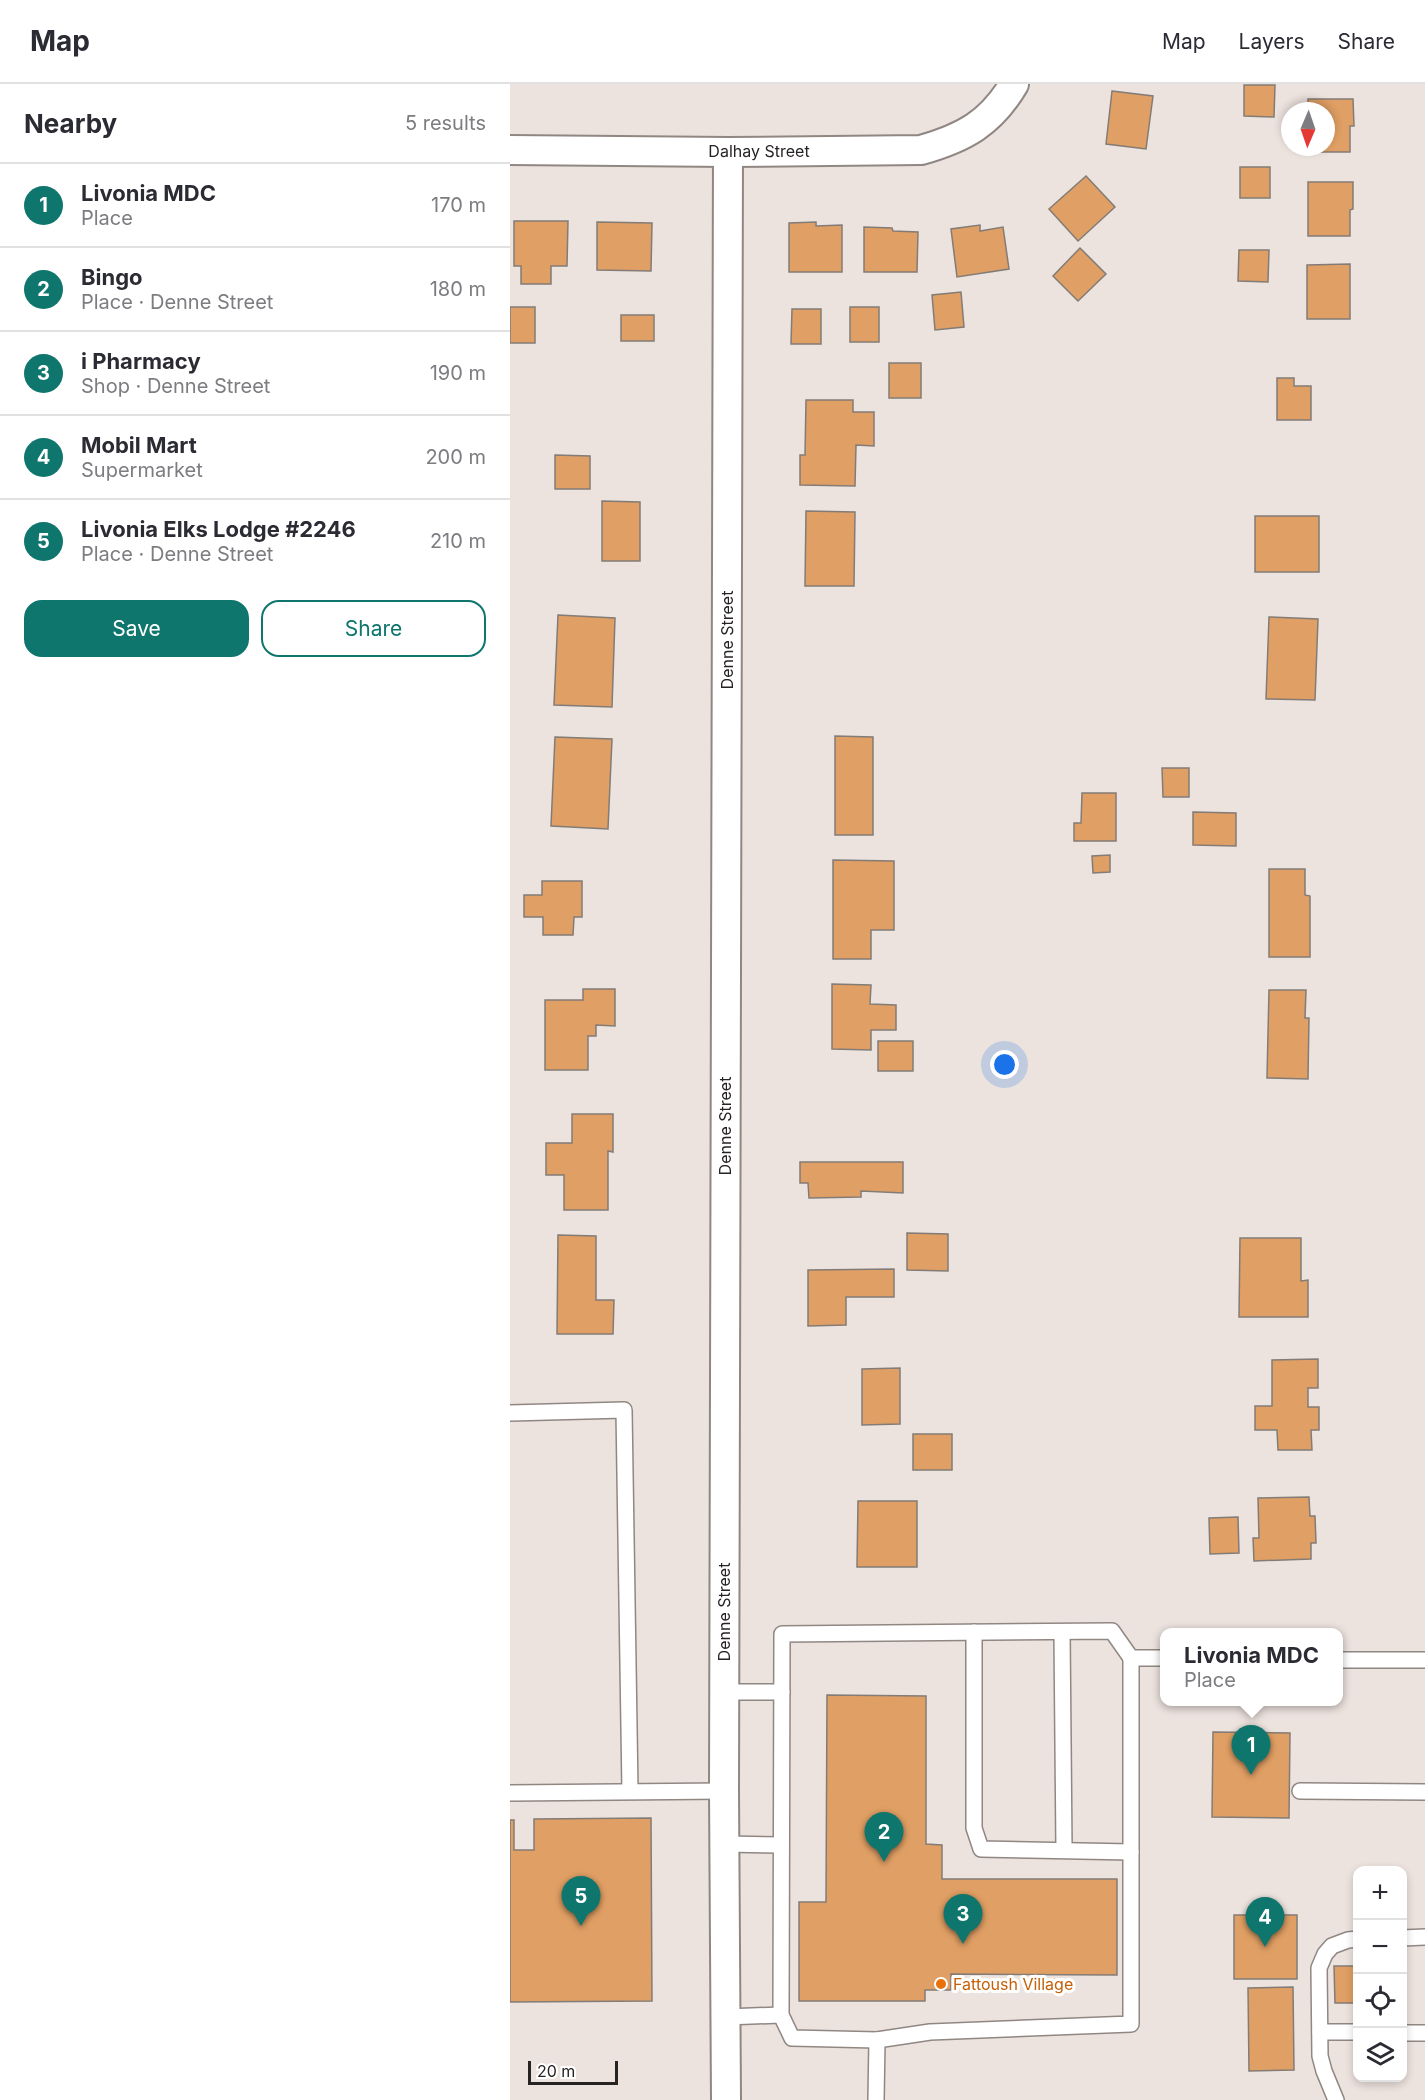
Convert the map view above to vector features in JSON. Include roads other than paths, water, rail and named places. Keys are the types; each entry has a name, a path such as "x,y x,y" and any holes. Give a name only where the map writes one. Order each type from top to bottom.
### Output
{"street":[{"name":"Dalhay Street","path":"510,150 728,152 921,150 948,143 966,134 996,110 1014,84"},
{"name":"Denne Street","path":"726,2100 724,1692 728,152"}],"lane":[{"path":"510,1413 624,1410 630,1791"},
{"path":"974,1632 974,1828 981,1849 1131,1852"},
{"path":"1062,1632 1064,1850"},
{"path":"1062,1632 1112,1632 1131,1658 1131,2024 930,2032 877,2040 792,2038 781,2015 782,1634 1062,1632"},
{"path":"1131,1658 1160,1658"},
{"path":"1343,1660 1425,1660"},
{"path":"724,1692 782,1692"},
{"path":"510,1793 724,1791"},
{"path":"1300,1791 1425,1792"},
{"path":"725,1844 781,1845"},
{"path":"1407,1938 1425,1937"},
{"path":"1336,2100 1320,2056 1319,1968 1332,1946 1353,1940"},
{"path":"726,2017 781,2015"},
{"path":"1320,2032 1353,2032"},
{"path":"1407,2033 1425,2033"},
{"path":"876,2100 877,2040"}],"place":[{"name":"Livonia MDC","path":"1251,1775"},
{"name":"Bingo","path":"884,1862"},
{"name":"Livonia Elks Lodge #2246","path":"581,1926"},
{"name":"i Pharmacy","path":"963,1944"},
{"name":"Mobil Mart","path":"1265,1947"},
{"name":"Fattoush Village","path":"941,1984"}]}
